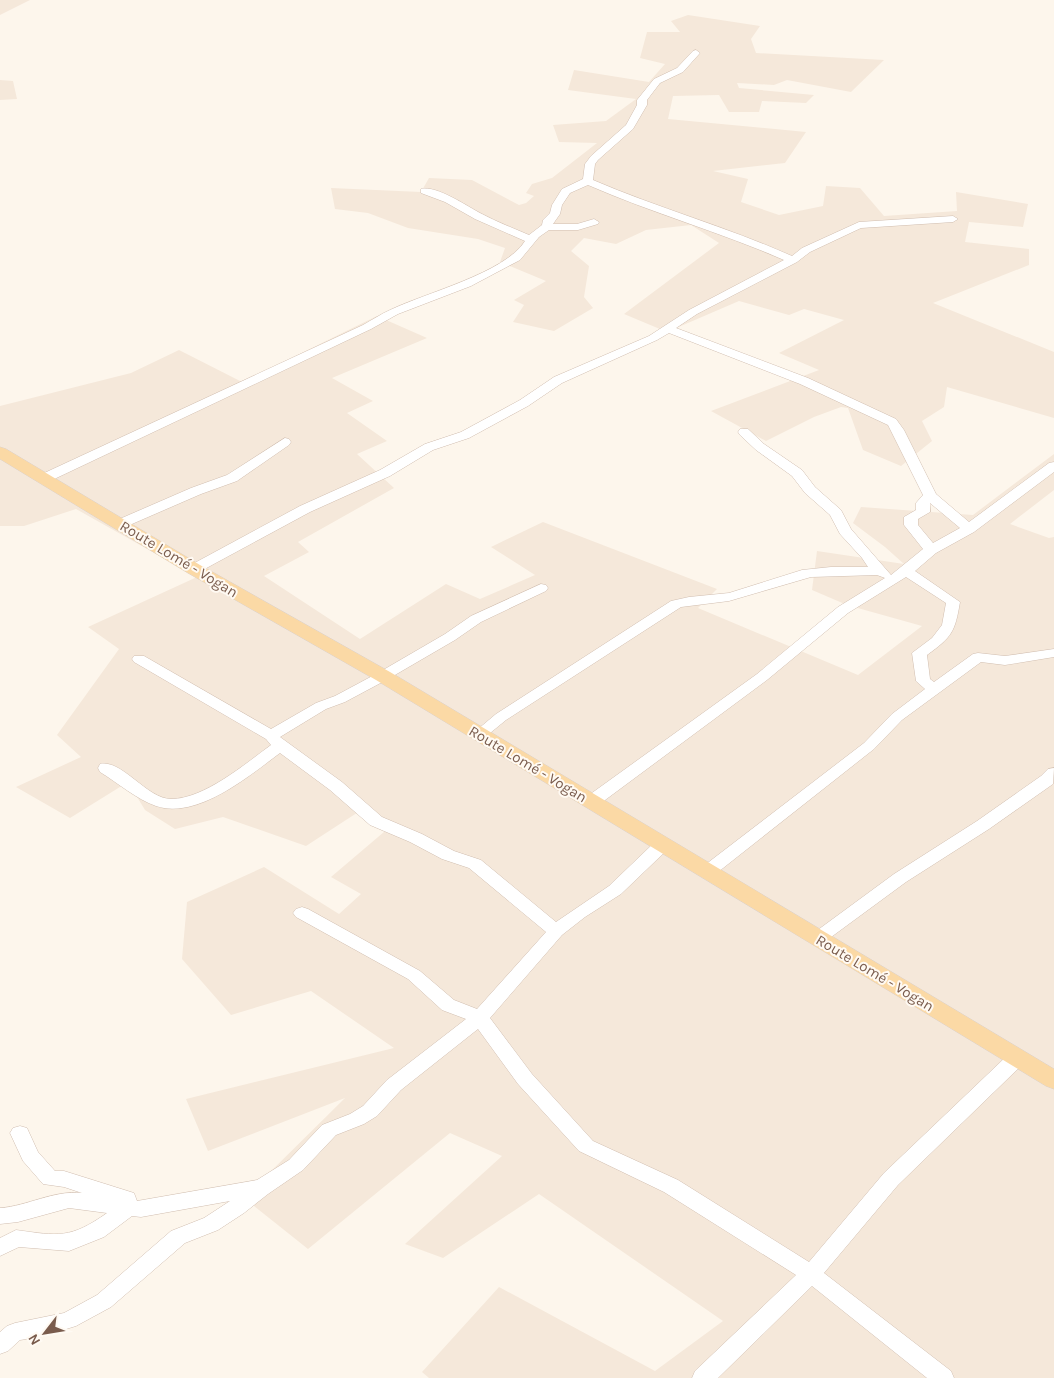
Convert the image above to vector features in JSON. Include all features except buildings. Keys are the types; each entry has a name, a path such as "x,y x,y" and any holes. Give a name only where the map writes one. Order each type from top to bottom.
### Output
{"main road":[{"name":"Route Lomé - Vogan","path":"0,452 194,569 383,676 1054,1080"}],"street":[{"path":"588,180 590,164 594,158 630,127 649,89 657,81 680,70 696,53"},
{"path":"547,227 548,220 555,214 557,205 566,190 588,180 628,198 741,237 793,260"},
{"path":"425,191 529,239"},
{"path":"194,569 305,509 385,473 429,447 465,435 524,403 558,380 669,329 693,312 793,260 806,250 860,225 953,219"},
{"path":"44,478 264,376 367,327 394,312 468,284 523,253 529,239 535,232 547,227 578,227 594,222"},
{"path":"669,329 804,381 892,422 898,430 930,496 969,529"},
{"path":"744,432 760,447 789,466 810,490 836,513 845,531 886,575"},
{"path":"120,524 196,491 232,478 285,442"},
{"path":"479,735 500,717 676,604 684,601 717,600 738,596 802,574 832,571 886,575 906,571 931,550 969,529 1054,466"},
{"path":"930,496 923,503 923,512 911,518 911,525 931,550"},
{"path":"906,571 953,602 949,626 937,641 919,652 923,681 936,690"},
{"path":"591,802 762,677 886,575"},
{"path":"106,768 147,795 168,804 191,800 234,780 275,741 321,706 340,699 383,676 450,637 476,619 541,588"},
{"path":"708,872 869,746 897,717 936,690 978,657 992,660 1012,660 1054,653"},
{"path":"139,659 275,741 336,786 376,821 416,838 448,855 475,864 556,931"},
{"path":"817,939 900,878 1023,797 1054,773"},
{"path":"0,1345 15,1332 70,1320 104,1301 178,1237 211,1224 296,1165 328,1130 357,1119 370,1111 394,1085 480,1017 556,931 579,913 615,890 662,844"},
{"path":"302,913 414,975 448,1005 480,1017 524,1079 586,1146 671,1186 811,1274 943,1378"},
{"path":"703,1378 811,1274 891,1178 1017,1058"},
{"path":"20,1134 30,1156 50,1178 64,1180 126,1199 128,1208"},
{"path":"0,1216 12,1216 44,1205 72,1200 141,1209 261,1188"},
{"path":"0,1248 16,1238 69,1243 97,1231 128,1208"}],"shaded area":[{"path":"0,0 30,0 0,15"},
{"path":"688,15 760,26 751,39 756,53 884,60 851,92 787,80 774,85 737,83 739,88 814,95 806,103 762,101 759,112 729,112 719,95 673,96 668,119 806,132 785,163 713,171 748,179 741,202 779,215 823,206 826,186 860,188 884,216 957,211 956,192 1028,204 1023,227 969,222 965,242 1029,249 1029,265 933,303 1054,352 1054,418 947,387 944,407 922,421 932,441 901,466 863,450 848,408 841,407 814,417 766,441 711,411 819,370 779,353 844,320 804,309 789,315 739,301 667,332 624,314 719,243 691,225 646,230 616,244 584,238 571,251 589,266 584,297 593,308 554,331 513,322 524,305 514,300 546,281 500,262 505,248 478,239 408,228 368,213 335,209 331,188 421,192 429,178 472,180 519,205 526,203 534,196 526,193 532,184 552,178 597,143 559,142 553,125 606,121 636,99 568,90 574,70 649,82 665,64 640,58 647,32 680,32 671,21"},
{"path":"0,80 13,81 17,99 0,100"},
{"path":"377,316 427,338 332,378 373,401 347,413 387,441 357,454 394,488 298,542 309,552 264,576 360,639 446,584 480,599 535,575 491,547 543,522 717,589 698,608 858,675 922,626 847,605 812,590 817,551 904,564 853,523 861,507 973,515 1054,454 1054,490 1010,524 1049,538 1054,537 1054,1378 429,1378 422,1372 499,1287 655,1371 723,1321 539,1194 443,1258 405,1244 502,1156 450,1133 308,1249 244,1198 345,1098 208,1151 186,1099 394,1048 311,991 231,1015 182,959 187,902 264,867 339,914 361,894 331,877 391,826 366,807 306,846 223,817 175,829 145,810 128,782 70,818 16,787 81,757 57,735 119,649 88,627 197,577 76,509 24,526 0,526 0,406 131,373 179,350 242,382"}]}
